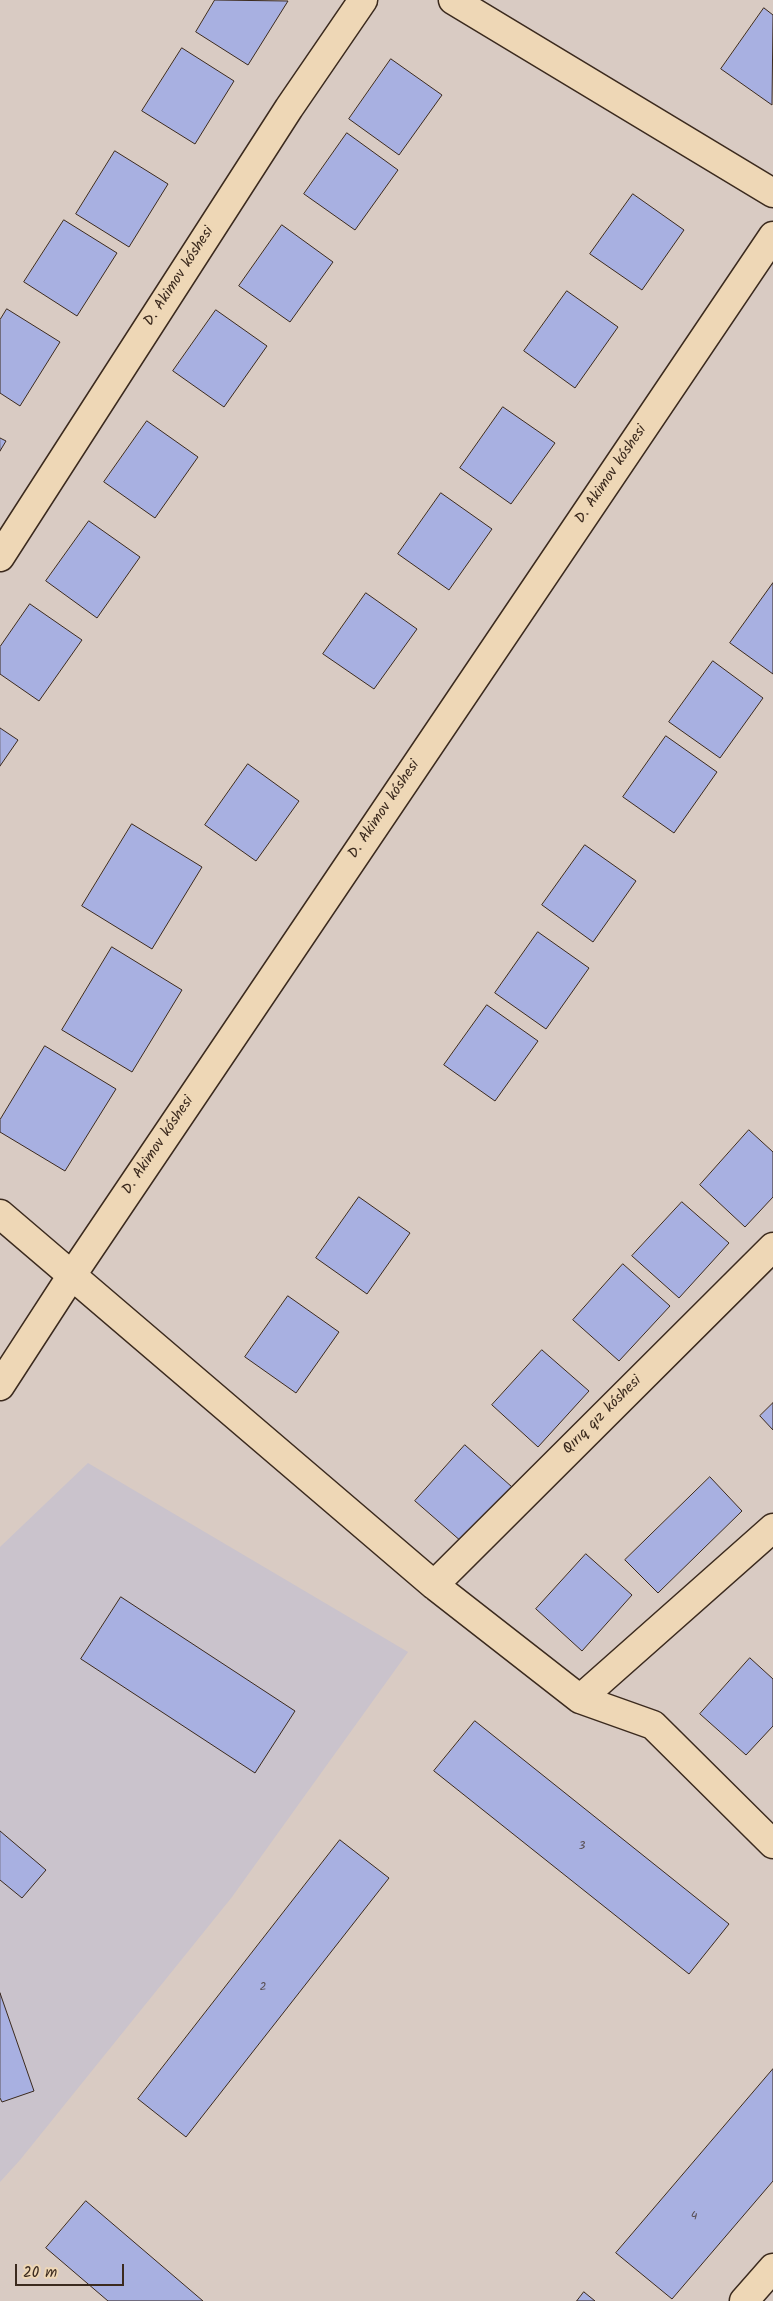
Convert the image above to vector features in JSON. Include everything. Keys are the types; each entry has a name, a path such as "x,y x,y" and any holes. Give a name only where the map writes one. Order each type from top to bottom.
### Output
{"street":[{"name":"D. Akimov kóshesi","path":"0,557 289,108 363,0"},
{"path":"452,0 773,193"},
{"name":"D. Akimov kóshesi","path":"0,1386 72,1275 773,236"},
{"path":"0,1214 434,1585 580,1699 653,1724 773,1844"},
{"name":"Qırıq qız kóshesi","path":"434,1585 773,1247"},
{"path":"580,1699 773,1528"},
{"path":"744,2301 773,2268"}],"shaded area":[{"path":"88,1463 408,1652 232,1897 20,2160 0,2182 0,1547"}],"building":[{"path":"215,0 288,1 248,65 196,32"},
{"path":"764,8 773,15 772,105 721,69"},
{"path":"182,48 234,81 195,144 142,111"},
{"path":"391,59 442,95 399,155 349,119"},
{"path":"347,133 398,170 355,230 304,194"},
{"path":"115,151 168,184 129,247 76,214"},
{"path":"633,194 684,230 642,290 590,254"},
{"path":"64,220 117,253 77,316 24,282"},
{"path":"282,225 333,262 290,322 239,286"},
{"path":"567,291 618,327 575,388 524,351"},
{"path":"7,309 60,342 20,406 0,393 0,320"},
{"path":"216,310 267,346 224,407 173,371"},
{"path":"503,407 555,443 511,504 460,468"},
{"path":"147,421 198,457 155,518 104,482"},
{"path":"0,438 6,441 0,451"},
{"path":"441,493 492,529 449,590 398,554"},
{"path":"89,521 140,557 97,618 46,581"},
{"path":"773,583 773,674 730,643"},
{"path":"366,593 417,629 374,689 323,654"},
{"path":"30,604 82,640 39,701 0,674 0,647"},
{"path":"713,661 763,698 720,758 669,722"},
{"path":"0,728 18,740 0,766"},
{"path":"666,736 717,772 674,833 623,797"},
{"path":"248,764 299,801 256,861 205,825"},
{"path":"132,824 202,867 152,949 82,906"},
{"path":"585,845 636,881 593,942 542,905"},
{"path":"538,932 589,968 546,1029 495,993"},
{"path":"112,947 182,990 132,1072 62,1030"},
{"path":"487,1005 538,1041 495,1101 444,1065"},
{"path":"45,1046 116,1089 65,1171 0,1132 0,1120"},
{"path":"749,1130 773,1152 773,1197 745,1227 700,1185"},
{"path":"359,1197 410,1233 367,1294 316,1258"},
{"path":"682,1202 729,1243 679,1298 632,1256"},
{"path":"623,1264 670,1306 619,1361 573,1320"},
{"path":"288,1296 339,1332 296,1393 245,1357"},
{"path":"542,1350 589,1391 538,1447 492,1405"},
{"path":"773,1403 773,1430 760,1416"},
{"path":"465,1445 512,1487 462,1542 415,1501"},
{"path":"710,1477 742,1511 658,1593 625,1560"},
{"path":"586,1554 632,1595 582,1651 536,1609"},
{"path":"121,1597 295,1711 255,1773 81,1659"},
{"path":"750,1658 773,1679 773,1726 746,1755 700,1714"},
{"path":"475,1721 729,1924 689,1974 434,1771"},
{"path":"0,1831 46,1870 22,1898 0,1880"},
{"path":"340,1840 389,1878 186,2137 138,2099"},
{"path":"0,1993 34,2091 2,2102 0,2098"},
{"path":"773,2069 773,2181 672,2299 616,2253"},
{"path":"86,2201 203,2301 108,2301 46,2248"},
{"path":"584,2292 595,2301 577,2301"}]}
